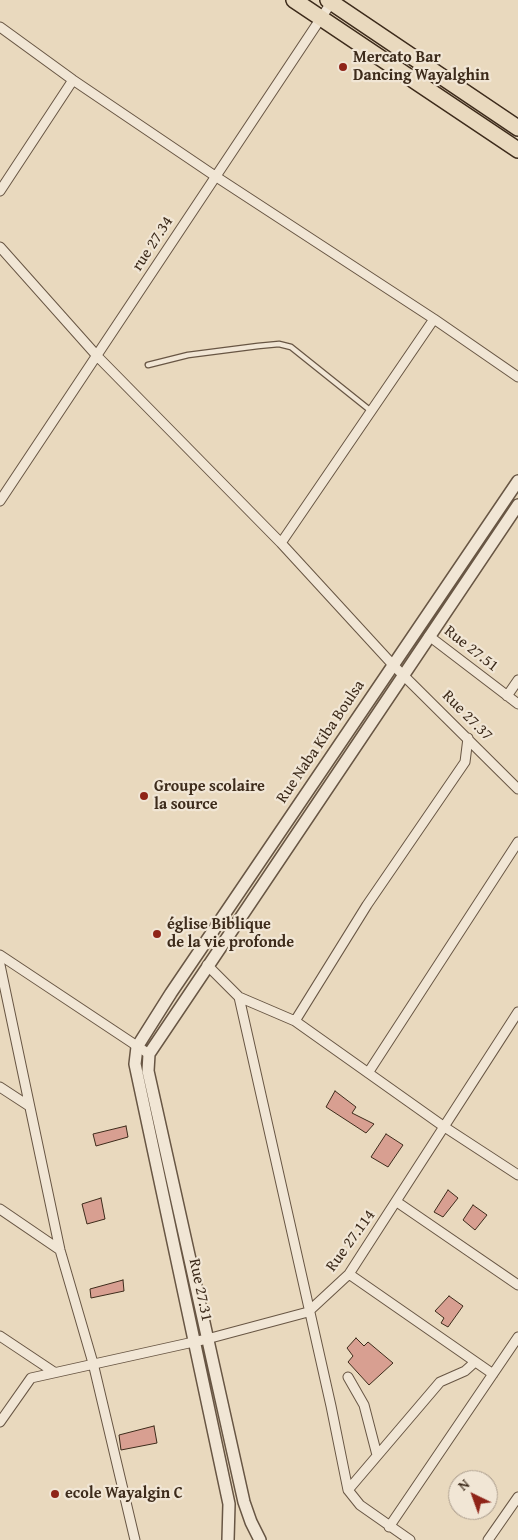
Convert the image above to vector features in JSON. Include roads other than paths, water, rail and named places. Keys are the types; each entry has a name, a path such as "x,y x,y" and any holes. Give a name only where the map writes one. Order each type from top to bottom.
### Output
{"main road":[{"path":"294,0 518,150"},
{"path":"331,1 518,128"}],"street":[{"name":"rue 27.34","path":"0,502 98,357 331,1"},
{"path":"0,27 215,176 434,318 518,377"},
{"path":"0,191 74,80"},
{"name":"Rue 27.37","path":"0,247 98,357 281,543 393,665 483,752 518,789"},
{"path":"281,543 434,318"},
{"name":"Rue Naba Kiba Boulsa","path":"137,1047 149,1026 518,481"},
{"name":"Rue Naba Kiba Boulsa","path":"149,1054 207,965 518,505"},
{"name":"Rue 27.51","path":"429,636 518,704"},
{"path":"507,696 518,680"},
{"path":"465,762 468,738"},
{"path":"294,1021 367,905 465,762 483,752"},
{"path":"368,1073 518,842"},
{"path":"0,955 149,1054"},
{"path":"0,964 60,1250 94,1363 134,1540"},
{"path":"207,965 239,997 294,1021 443,1126 518,1175"},
{"path":"239,997 308,1312 332,1406 348,1490 356,1502 410,1540"},
{"name":"Rue 27.114","path":"0,1422 31,1378 208,1339 308,1312 349,1274 518,1012"},
{"name":"Rue 27.31","path":"137,1047 135,1064 229,1504 228,1540"},
{"name":"Rue 27.31","path":"149,1054 148,1071 244,1502 260,1540"},
{"path":"0,1087 29,1106"},
{"path":"397,1202 518,1285"},
{"path":"0,1209 60,1250"},
{"path":"349,1274 493,1374"},
{"path":"0,1336 54,1372"},
{"path":"389,1527 518,1338"},
{"path":"348,1490 440,1382 465,1371 475,1362"},
{"path":"348,1377 364,1405 377,1455"},
{"path":"488,1540 518,1497"}],"lane":[{"path":"148,365 188,355 279,344 291,346 371,410"}],"place":[{"name":"Mercato Bar Dancing Wayalghin","path":"343,67"},
{"name":"Groupe scolaire la source","path":"144,796"},
{"name":"église Biblique de la vie profonde","path":"157,934"},
{"name":"ecole Wayalgin C","path":"55,1494"}]}
